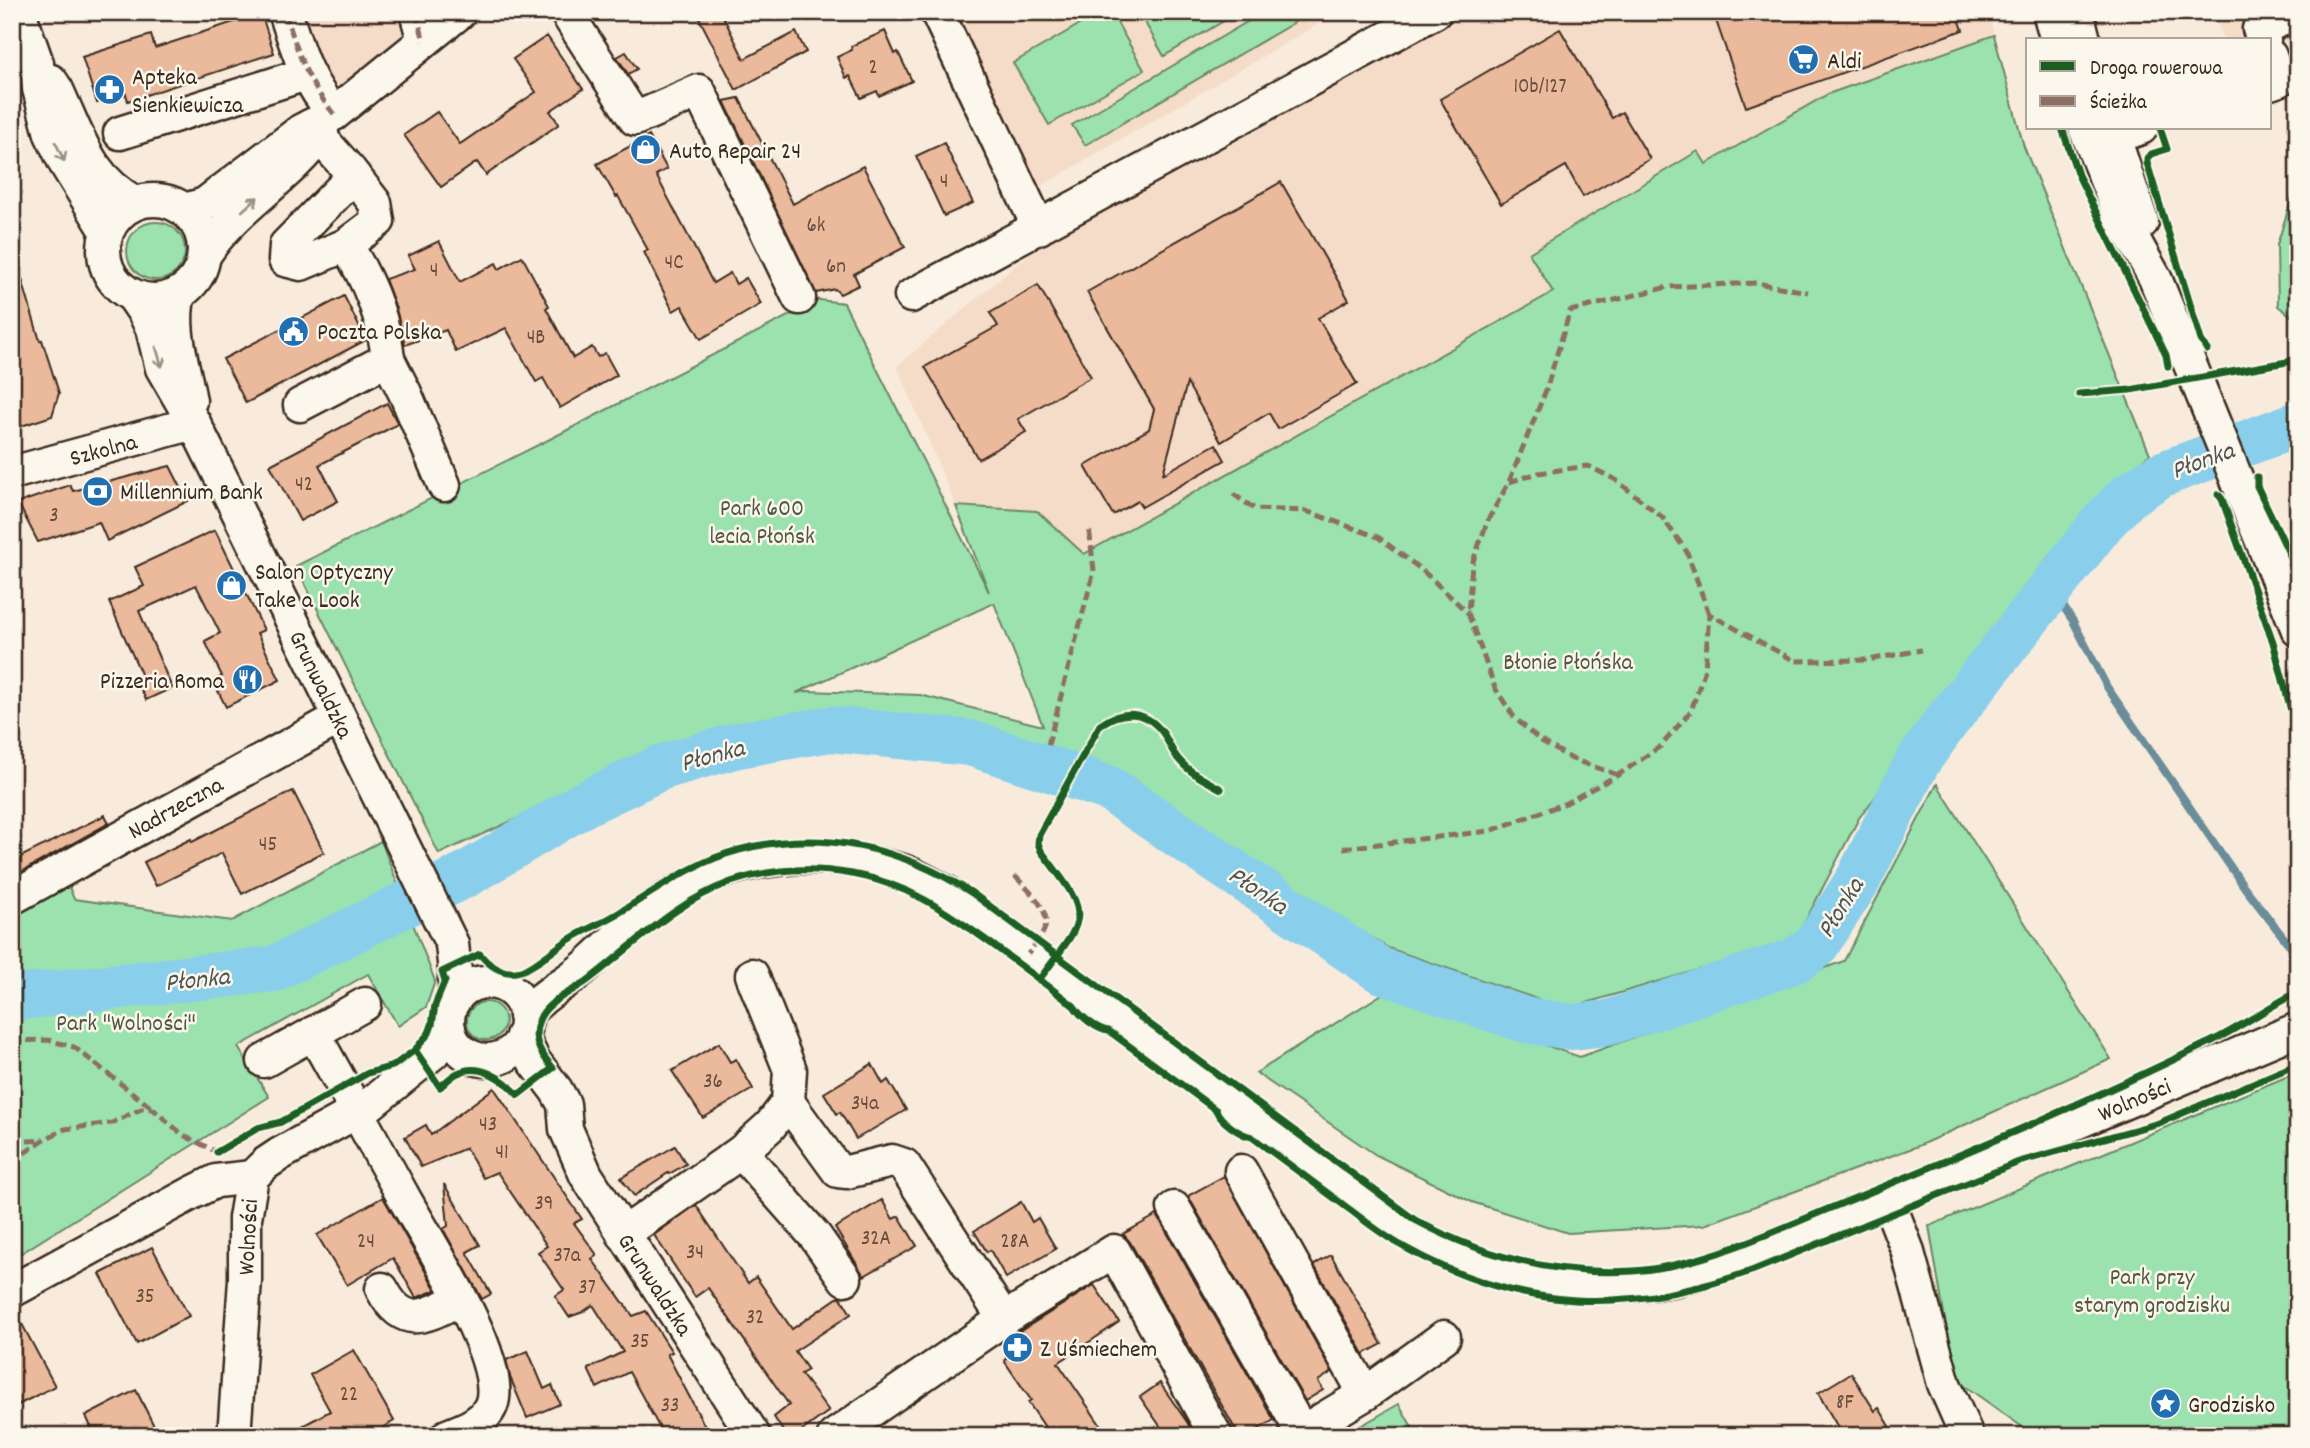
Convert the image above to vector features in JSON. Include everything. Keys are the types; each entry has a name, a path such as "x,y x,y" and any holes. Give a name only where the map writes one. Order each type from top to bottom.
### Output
{"street":[{"path":"19,12 37,63 39,89 51,134 65,163 107,231"},
{"path":"285,12 306,74 318,95 321,126 351,172 376,203 378,221 346,246 301,264 285,260 286,245 345,185 351,172"},
{"path":"205,254 201,230 194,219 185,210 170,202 153,200 136,203 119,214 107,231 104,246 108,268 120,287 132,295 156,300 179,294 192,284 216,236 310,150 321,126 420,27 460,12"},
{"path":"566,12 635,119 699,90 799,298"},
{"path":"937,12 1039,228"},
{"path":"911,296 1435,12"},
{"path":"2049,12 2056,38"},
{"path":"2077,12 2084,38"},
{"path":"2261,34 2298,13"},
{"path":"2272,62 2279,80 2272,82"},
{"path":"37,63 57,90 99,176 121,195 136,203"},
{"path":"120,133 306,74"},
{"path":"185,210 213,199 302,130 321,126"},
{"path":"2108,133 2121,217 2155,278 2298,630"},
{"path":"346,246 359,267 385,332 388,359 444,485"},
{"name":"Grunwaldzka","path":"179,294 175,324 194,423"},
{"name":"Grunwaldzka","path":"132,295 152,328 162,368 194,423 452,944 478,972 500,985"},
{"path":"300,405 388,359"},
{"name":"Szkolna","path":"12,473 194,423"},
{"name":"Nadrzeczna","path":"12,898 339,718"},
{"name":"Wolności","path":"524,1026 545,995 584,968 625,929 671,895 695,882 729,869 771,859 815,856 856,860 906,872 946,892 1406,1231 1467,1262 1542,1282 1604,1286 1673,1280 1749,1256 2298,1029"},
{"name":"Wolności","path":"500,985 532,978 570,951 625,929"},
{"name":"Grunwaldzka","path":"452,944 455,972 452,1014"},
{"path":"623,1234 741,1152 769,1126 788,1101 790,1070 752,975"},
{"path":"471,985 500,985 519,1000 524,1026 515,1047 505,1055 482,1058 457,1046 452,1014 462,991 471,985"},
{"path":"264,1061 365,1003"},
{"name":"Wolności","path":"234,1436 245,1219 252,1177 280,1153 363,1108 433,1053 452,1014"},
{"name":"Grunwaldzka","path":"524,1026 534,1061 564,1104 566,1129 586,1175 754,1436"},
{"path":"313,1033 363,1108 460,1298 488,1360 493,1395 490,1409 482,1419 447,1436"},
{"name":"Grunwaldzka","path":"482,1058 517,1074 546,1112 566,1129"},
{"name":"Wolności","path":"363,1108 409,1097 448,1069 482,1058"},
{"path":"788,1101 838,1171 848,1172 892,1161 904,1165 1004,1319"},
{"path":"741,1152 816,1236 845,1279"},
{"path":"1241,1171 1365,1394"},
{"path":"12,1290 216,1181 252,1177"},
{"path":"1888,1200 1907,1249 1944,1384 1967,1436"},
{"path":"1174,1208 1298,1434 1365,1394 1444,1337"},
{"path":"834,1436 1004,1319 1114,1251 1216,1436"},
{"path":"382,1289 390,1304 408,1316 420,1316 460,1298"}],"shaded area":[{"path":"300,12 429,12 335,92 316,60"},
{"path":"953,12 1339,12 1038,188"},
{"path":"1474,12 1989,12 1994,35 1828,94 1705,164 1697,151 1530,253 1553,292 1083,554 1037,511 956,506 897,366 1043,242"},
{"path":"2212,12 2298,12 2298,38 2272,48 2272,38 2223,38"}],"green space":[{"path":"1101,12 1111,12 1144,70 1049,125 1013,63"},
{"path":"1139,12 1239,12 1164,56"},
{"path":"1264,12 1312,12 1085,145 1072,125"},
{"name":"Błonie Płońska","path":"1994,35 2024,147 2150,454 2125,474 1859,818 1795,941 1566,1009 1388,948 1112,777 971,734 831,717 679,745 439,854 296,566 819,300 844,303 989,592 956,506 1037,511 1084,554 1553,292 1529,253 1698,151 1706,164 1828,94","holes":["994,603 1043,726 920,695 807,691 796,693"]},
{"path":"2298,141 2298,321 2278,306 2277,245 2293,194"},
{"path":"156,222 167,224 180,235 185,251 183,262 172,275 156,280 145,278 132,267 127,251 129,240 140,227"},
{"path":"1937,784 2111,1059 1918,1146 1704,1225 1568,1233 1472,1202 1376,1155 1256,1073 1387,991 1580,1057 1844,961"},
{"name":"Park \"Wolności\"","path":"381,841 435,981 426,1007 398,1026 368,974 238,1047 269,1097 12,1259 12,911 67,882 74,899 232,921"},
{"path":"486,1002 500,1007 505,1021 500,1035 486,1040 472,1035 467,1021 472,1007"},
{"name":"Park przy starym grodzisku","path":"2298,1072 2298,1436 2035,1436 1955,1379 1929,1226"},
{"path":"1399,1404 1417,1436 1343,1436"}],"building":[{"path":"710,12 721,12 744,59 796,32 806,52 736,90 699,18"},
{"name":"Aldi","path":"1713,12 1938,12 1939,16 1957,13 1963,30 1746,107"},
{"path":"261,13 274,53 128,101 126,94 97,103 82,57 151,35 155,48"},
{"path":"1560,29 1612,118 1622,112 1650,159 1583,197 1566,166 1501,204 1440,99"},
{"path":"885,31 895,54 898,52 912,81 879,96 877,91 861,98 850,76 846,78 837,57 852,50 851,46"},
{"path":"547,36 583,89 550,111 559,124 486,175 477,162 441,187 404,135 437,112 460,144 536,92 513,59"},
{"path":"626,52 637,69 628,74 617,57"},
{"path":"739,98 793,204 863,166 905,247 854,274 859,285 840,294 835,289 816,293 724,101"},
{"path":"649,136 667,169 656,175 713,283 730,273 736,284 746,278 761,304 701,339 682,306 673,311 644,252 648,250 597,164"},
{"path":"944,143 973,203 944,216 916,156"},
{"path":"1281,182 1349,300 1318,318 1357,384 1278,429 1269,413 1221,442 1187,383 1163,474 1216,444 1225,460 1142,507 1138,501 1113,515 1085,466 1149,429 1154,409 1087,292"},
{"path":"439,241 460,282 496,263 499,269 522,256 573,358 592,347 598,357 605,353 617,375 560,408 543,378 536,382 506,328 456,352 446,330 405,345 385,279 415,269 408,256"},
{"path":"12,266 18,266 40,341 42,340 59,393 52,416 12,429"},
{"path":"1038,285 1091,377 1018,419 1026,432 978,459 925,367 998,326 990,313"},
{"path":"344,296 366,340 246,403 223,359"},
{"path":"387,403 398,424 319,465 338,501 300,521 270,465"},
{"path":"170,466 188,501 107,541 99,522 38,542 18,503 70,485 73,491"},
{"path":"215,530 264,630 257,633 280,680 226,707 213,681 222,676 205,641 220,633 196,585 139,611 172,688 146,700 136,679 142,676 109,602 144,586 135,567"},
{"path":"293,791 324,852 242,894 222,853 156,886 144,862 191,839 192,842"},
{"path":"105,815 109,823 12,877 12,861"},
{"path":"719,1043 730,1062 736,1059 753,1089 703,1118 672,1071"},
{"path":"872,1064 883,1084 888,1080 906,1110 856,1139 840,1112 837,1114 824,1093"},
{"path":"494,1088 582,1219 574,1223 597,1255 592,1259 633,1316 646,1311 672,1352 667,1354 710,1436 664,1436 629,1372 597,1388 588,1369 623,1352 593,1305 569,1317 555,1296 564,1290 538,1252 547,1246 497,1172 483,1178 466,1148 421,1167 405,1137 426,1125 431,1135"},
{"path":"675,1146 686,1164 634,1196 621,1178"},
{"path":"1224,1176 1332,1372 1318,1381 1323,1390 1305,1401 1188,1196"},
{"path":"444,1184 480,1245 467,1252 491,1294 482,1299 443,1229 448,1226"},
{"path":"383,1197 436,1290 416,1298 393,1258 347,1285 317,1235"},
{"path":"882,1200 893,1219 899,1216 917,1246 864,1276 835,1228"},
{"path":"1021,1202 1032,1222 1038,1218 1056,1249 1006,1278 990,1250 987,1252 974,1231"},
{"path":"696,1205 748,1283 756,1277 792,1329 840,1296 851,1314 795,1351 808,1370 801,1374 829,1411 795,1436 786,1436 774,1417 789,1405 708,1288 695,1297 654,1235"},
{"path":"1157,1215 1274,1420 1247,1436 1239,1436 1123,1234"},
{"path":"152,1247 189,1316 137,1344 100,1274"},
{"path":"1331,1255 1382,1344 1364,1354 1314,1265"},
{"path":"1094,1285 1119,1322 1058,1363 1108,1436 1051,1436 1005,1362 1011,1337"},
{"path":"12,1309 55,1386 12,1408"},
{"path":"354,1350 394,1421 370,1436 284,1436 330,1411 310,1375"},
{"path":"528,1351 544,1389 552,1385 560,1404 527,1418 506,1360"},
{"path":"1851,1373 1875,1411 1879,1408 1896,1436 1843,1436 1818,1393"},
{"path":"1160,1383 1195,1436 1167,1436 1140,1397"},
{"path":"136,1390 159,1436 95,1436 86,1416"}],"waterway":[{"name":"Płonka","path":"12,998 274,969 467,874 584,804 662,767 738,745 830,729 970,743 1108,788 1380,970 1525,1020 1572,1027 1607,1023 1794,961 1815,947 1858,880 1918,761 2103,522 2128,496 2160,475 2298,424"},
{"path":"2051,588 2073,621 2107,687 2245,888 2294,951"}],"marked path":[{"path":"285,12 309,77 334,114"},
{"path":"416,12 424,41"},
{"path":"1618,775 1572,759 1538,739 1514,717 1495,688 1468,613 1472,564 1488,520 1509,482 1546,390 1570,311 1668,287 1756,283 1808,292"},
{"path":"1509,482 1538,473 1588,466 1616,480 1662,517 1687,552 1709,614"},
{"path":"1233,494 1255,509 1306,511 1378,537 1422,570 1468,613"},
{"path":"1048,745 1094,571 1089,527"},
{"path":"1343,848 1490,831 1566,803 1618,775 1661,746 1691,711 1705,669 1709,614 1795,661 1868,660 1921,650"},
{"path":"1015,876 1035,898 1046,918 1043,932 1028,954"},
{"path":"12,1041 48,1040 74,1047 153,1109"},
{"path":"12,1162 43,1140 65,1129 112,1123 141,1109 153,1109 183,1135 223,1155"},
{"path":"12,1142 43,1140"}],"cycle path":[{"path":"2063,130 2078,175 2166,355 2168,366"},
{"path":"2161,130 2167,149 2151,154 2147,163 2201,340 2207,350"},
{"path":"2079,394 2130,390 2298,360"},
{"path":"2257,477 2257,486 2298,572"},
{"path":"2218,494 2273,642 2298,737"},
{"path":"1039,980 1075,928 1078,916 1070,890 1041,851 1039,835 1100,725 1125,714 1149,720 1163,733 1184,766 1221,789"},
{"path":"217,1152 258,1128 281,1122 368,1073 393,1066 415,1050 432,1025 435,1005 445,981 442,972 480,954 487,962 501,970 522,970 570,939 706,862 739,850 801,841 860,846 918,864 945,877 972,893 1415,1220 1494,1254 1548,1267 1576,1270 1604,1272 1660,1268 1738,1246 1977,1148 2115,1087 2218,1038 2298,992"},
{"path":"415,1050 440,1087 458,1073 475,1070 491,1074 518,1095 553,1068 540,1050 536,1037 538,1024 545,1010 691,901 731,882 760,874 806,870 852,874 910,892 960,921 1074,1006 1089,1022 1109,1031 1216,1110 1231,1127 1252,1137 1395,1242 1446,1268 1489,1284 1532,1295 1575,1300 1619,1300 1663,1295 1708,1285 1754,1270 2019,1162 2159,1123 2298,1064"}],"place":[{"name":"Aldi","path":"1804,60"},
{"name":"Apteka Sienkiewicza","path":"109,90"},
{"name":"Auto Repair 24","path":"646,150"},
{"name":"Poczta Polska","path":"294,331"},
{"name":"Millennium Bank","path":"97,491"},
{"name":"Salon Optyczny Take a Look","path":"232,585"},
{"name":"Pizzeria Roma","path":"247,680"},
{"name":"Z Uśmiechem","path":"1017,1348"},
{"name":"Grodzisko","path":"2165,1404"}],"park label":[{"name":"Park 600 lecia Płońsk","path":"762,521"}]}
